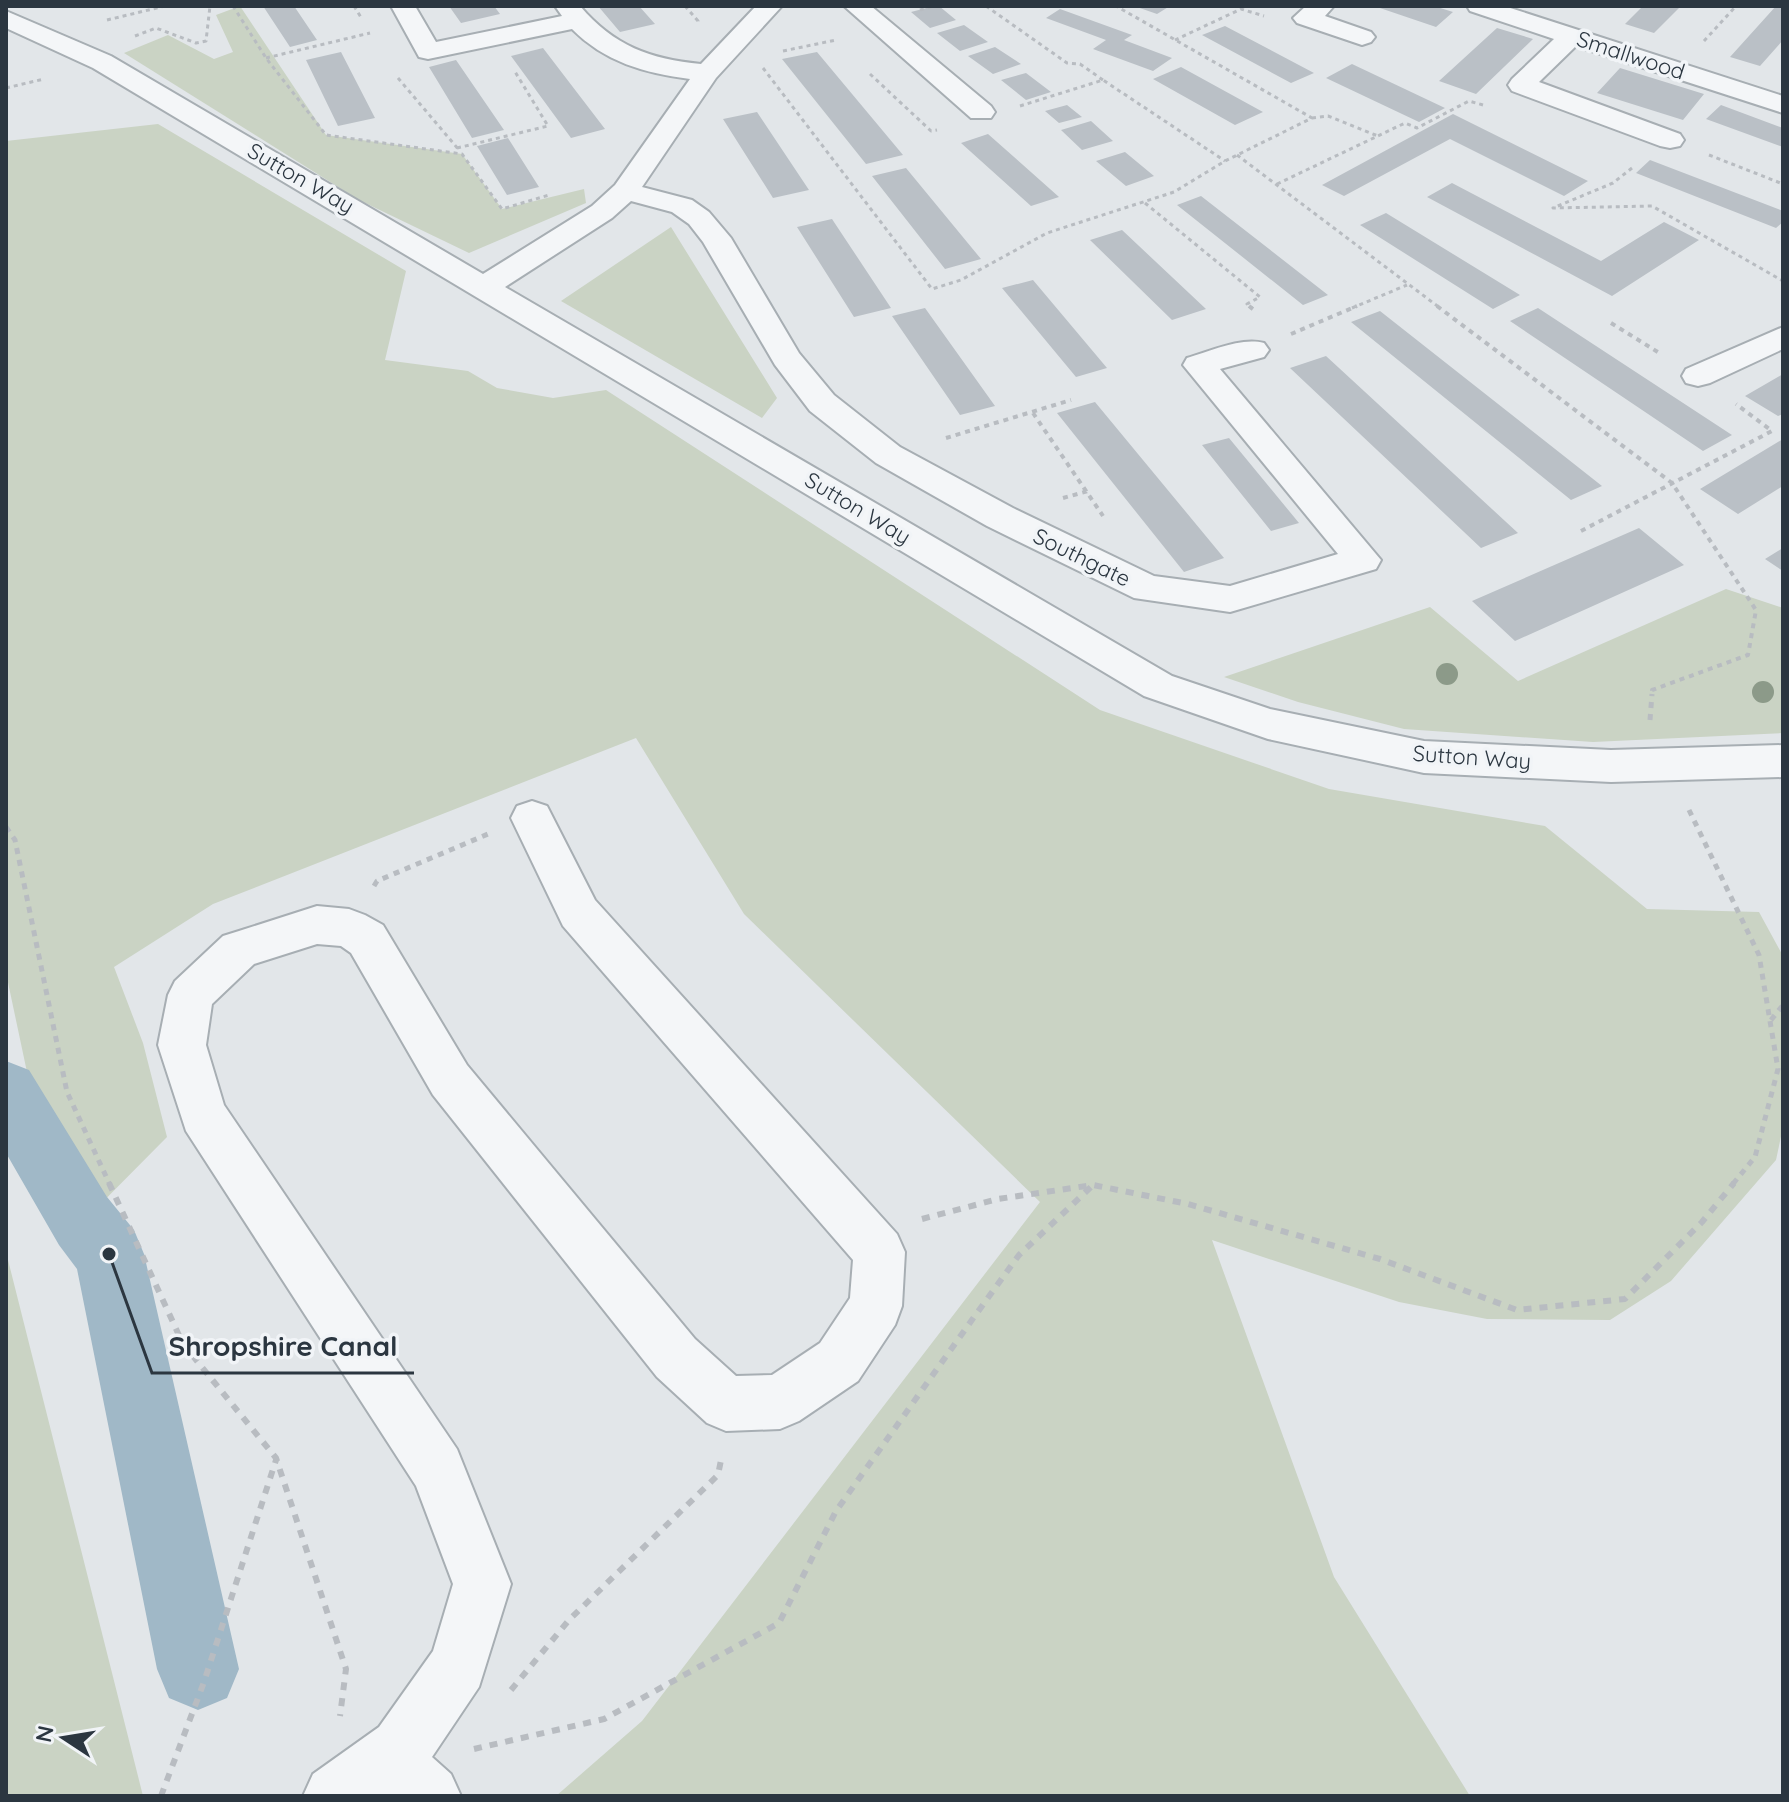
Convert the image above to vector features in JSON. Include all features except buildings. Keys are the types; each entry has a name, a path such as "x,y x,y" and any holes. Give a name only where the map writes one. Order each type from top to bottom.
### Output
{"street":[{"path":"403,6 428,51 494,37 572,13 603,46 619,56 641,65 707,73"},
{"path":"485,286 602,212 625,191 707,73 770,6"},
{"path":"856,6 981,112"},
{"name":"Smallwood","path":"1479,6 1783,105"},
{"path":"1314,12 1362,37"},
{"name":"Sutton Way","path":"6,19 102,62 1158,686 1268,724 1424,757 1611,766 1783,761"},
{"path":"1571,36 1521,85 1670,140"},
{"name":"Southgate","path":"625,191 682,206 699,218 716,238 786,358 822,403 888,455 1000,517 1147,589 1230,599 1363,560 1199,365 1253,350"},
{"path":"1698,376 1783,337"},
{"path":"386,1774 458,1666 482,1584 437,1469 203,1115 182,1045 191,995 239,950 317,925 349,928 367,939 450,1080 676,1358 726,1404 780,1402 839,1362 876,1306 879,1252 579,913 516,823"}],"path":[{"path":"100,21 165,6"},
{"path":"134,36 156,28 194,43 206,41 210,6"},
{"path":"233,6 266,58 326,135 462,154"},
{"path":"669,69 698,21 685,6"},
{"path":"986,6 1067,63 1080,64 1103,80"},
{"path":"1116,6 1312,118"},
{"path":"1175,40 1241,9 1289,25 1314,12"},
{"path":"266,58 370,33"},
{"path":"457,148 548,126 494,37"},
{"path":"395,74 462,154 502,209 560,191"},
{"path":"6,89 49,77"},
{"path":"1277,184 1405,123 1417,128 1469,101 1488,107 1521,85"},
{"path":"932,289 961,280 1047,233 1174,192 1237,155 1312,118 1328,116 1378,136"},
{"path":"1783,184 1670,140 1613,183 1553,208 1652,206 1783,281"},
{"path":"1237,155 1672,483 1756,610 1748,655 1652,690 1650,730"},
{"path":"1145,203 1260,297 1247,304 1257,312"},
{"path":"1287,336 1408,285"},
{"path":"1581,531 1772,431 1698,376 1611,323"},
{"path":"888,455 1071,400"},
{"path":"1033,413 1088,491 1147,589"},
{"path":"864,1236 998,1199 1093,1185 1188,1204 1380,1259 1517,1310 1625,1299 1702,1222 1755,1157 1778,1069 1759,955 1686,802"},
{"path":"377,881 516,823"},
{"path":"6,827 15,840 67,1092 183,1344 276,1458 346,1669 335,1751 386,1774 433,1770 459,1752 604,1719 779,1623 836,1511 974,1317 1019,1255 1093,1185"},
{"path":"1770,1020 1783,1005"},
{"path":"161,1796 204,1682 276,1458"},
{"path":"569,1620 718,1475"}],"green space":[{"path":"240,6 326,135 462,154 502,209 584,189 586,203 469,253 359,200 124,53 168,35 214,59 233,52 216,15"},
{"path":"158,124 406,271 385,360 468,371 497,388 553,398 606,390 1100,710 1329,789 1545,826 1647,909 1759,912 1783,956 1783,1127 1776,1160 1671,1281 1610,1320 1487,1319 1399,1302 1212,1240 1334,1577 1470,1796 556,1796 642,1721 1040,1202 744,914 636,738 213,904 114,967 143,1043 167,1137 63,1242 6,973 6,141"},
{"path":"671,227 777,398 762,418 561,301"},
{"path":"1726,589 1783,608 1783,733 1593,742 1404,729 1298,702 1224,677 1430,607 1518,681"},
{"path":"6,1252 143,1796 6,1796"}],"waterway":[{"path":"6,1091 83,1221 109,1254 198,1669"}],"place":[{"name":"Shropshire Canal","path":"109,1254"}]}
